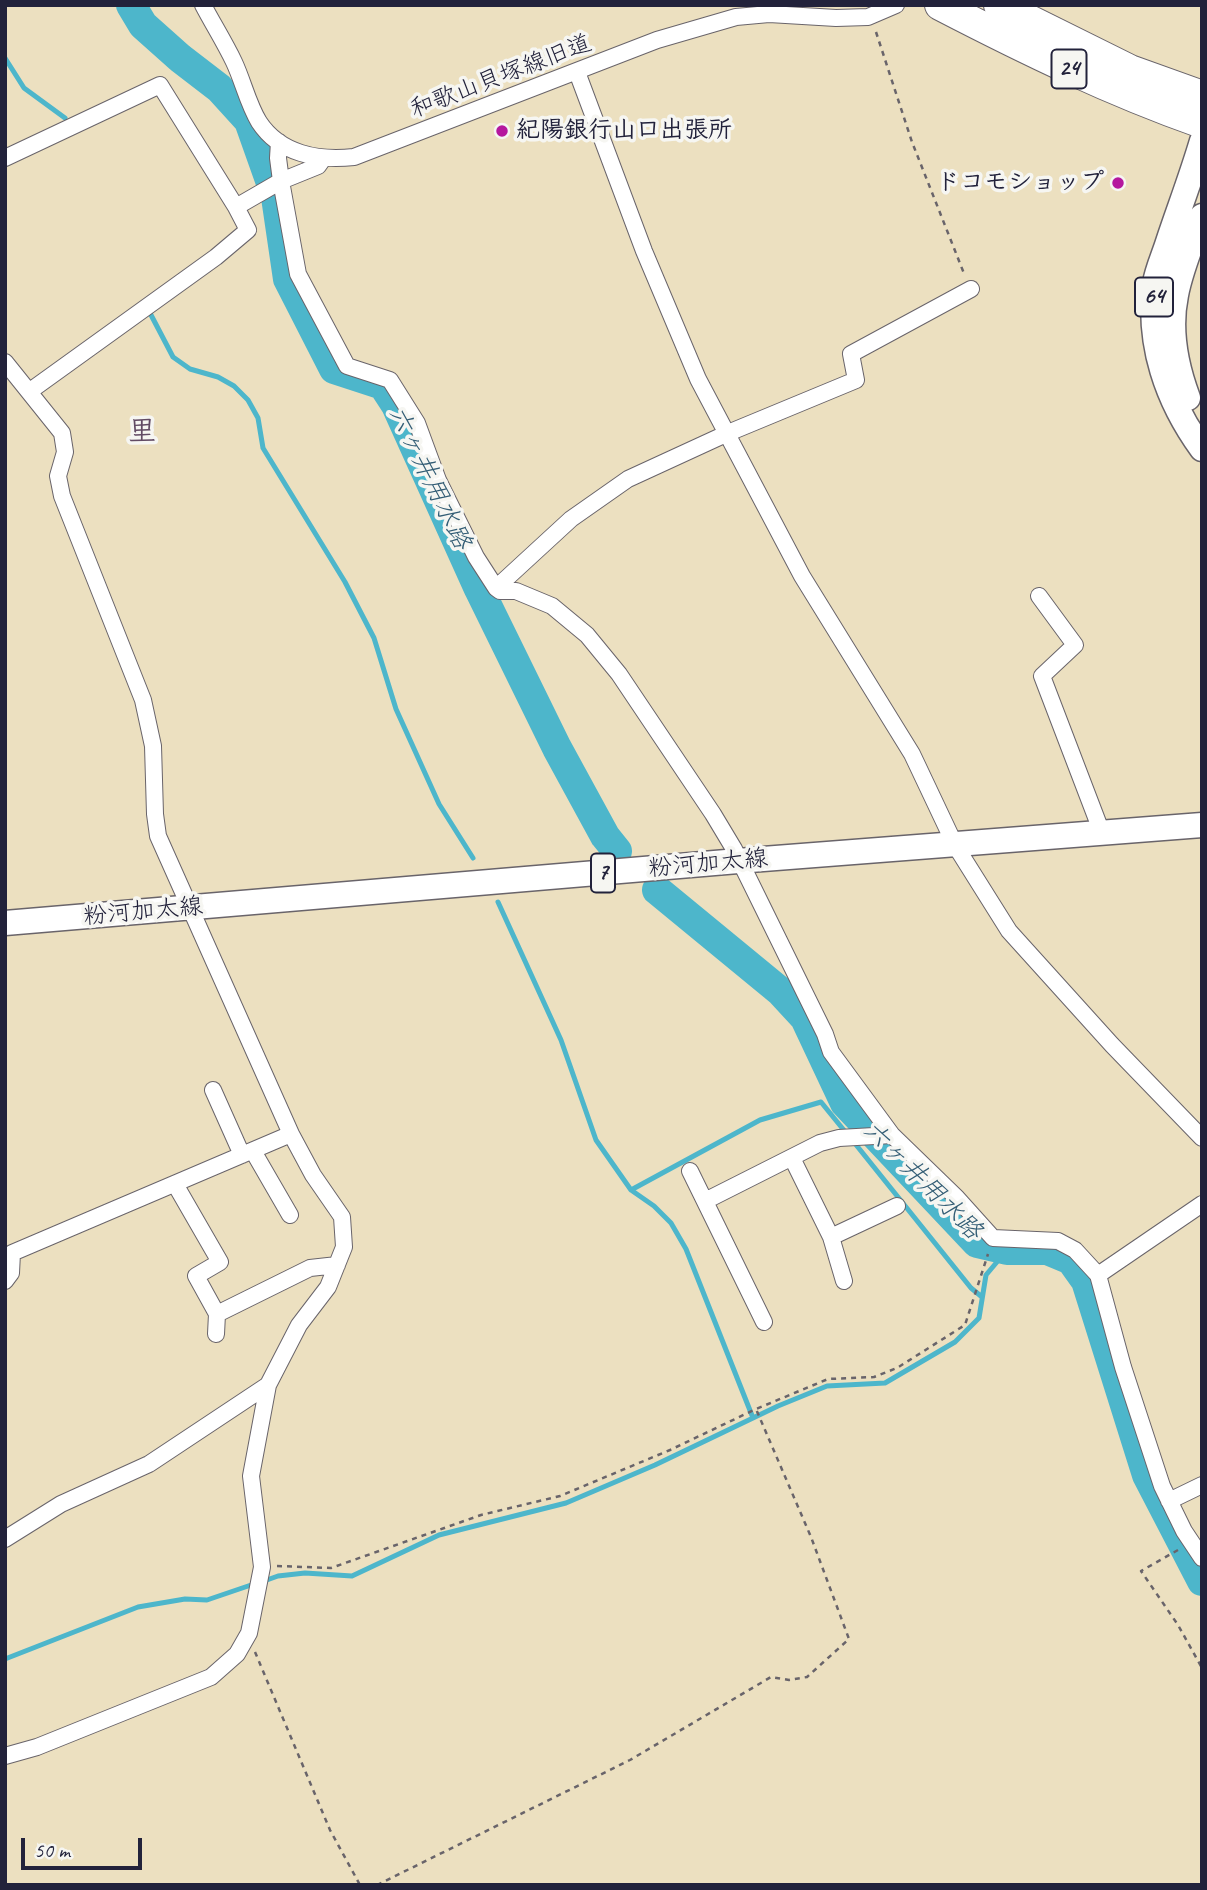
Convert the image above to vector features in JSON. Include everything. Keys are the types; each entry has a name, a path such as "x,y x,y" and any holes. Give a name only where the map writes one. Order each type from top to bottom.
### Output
{"highway":[{"name":"24","path":"940,5 1050,60 1202,123"},
{"name":"24","path":"999,5 1130,70 1202,96"}],"main road":[{"name":"64","path":"1202,141 1155,282 1154,323 1160,369 1188,430 1202,449"},
{"name":"64","path":"1202,216 1175,295 1173,335 1180,375 1190,402 1202,421"},
{"name":"粉河加太線","path":"5,923 741,861 1102,833 1200,829"}],"street":[{"name":"和歌山貝塚線旧道","path":"203,5 235,63 259,122 279,142 298,153 323,159 354,157 657,40 736,17 769,13 836,18 868,17 896,5"},
{"path":"577,72 644,251 698,379 802,576 912,754 955,845 1009,931 1112,1045 1202,1138"},
{"path":"5,158 160,85 248,230 216,257 30,391"},
{"path":"279,142 281,181 298,274 347,366 390,380 417,423 438,480 476,557 496,588 533,596 552,606 587,635 626,685 713,814 741,861 825,1034 831,1052 892,1135 957,1198 993,1238 1058,1241 1075,1250 1098,1275 1123,1367 1162,1486 1202,1558"},
{"path":"236,207 281,181 318,166 323,159"},
{"path":"496,588 571,519 628,479 728,433 856,380 851,354 971,289"},
{"path":"5,362 62,433 65,452 58,476 62,496 143,699 153,746 158,836 291,1134 313,1175 342,1217 344,1247 328,1287 299,1325 268,1385 251,1476 262,1567 249,1633 237,1654 211,1677 37,1747 5,1756"},
{"path":"1039,596 1075,645 1042,676 1102,833"},
{"path":"213,1090 248,1153 290,1215"},
{"path":"5,1280 11,1273 12,1253 291,1134"},
{"path":"705,1202 820,1143 892,1135"},
{"path":"792,1158 831,1237 844,1280"},
{"path":"690,1171 764,1322"},
{"path":"175,1184 220,1262 196,1276 217,1314 216,1334"},
{"path":"1098,1275 1202,1204"},
{"path":"831,1237 897,1206"},
{"path":"217,1314 310,1268 337,1265"},
{"path":"5,1539 61,1504 149,1464 268,1385"},
{"path":"1169,1501 1202,1485"}],"path":[{"path":"868,17 877,34 912,142 971,289"},
{"path":"262,1567 331,1568 481,1515 560,1496 828,1379 874,1377 897,1368 964,1325 993,1238"},
{"path":"377,1885 630,1760 771,1677 789,1680 807,1677 849,1639 811,1537 756,1409"},
{"path":"1192,1542 1141,1571 1178,1625 1202,1668"},
{"path":"249,1633 330,1830 360,1885"}],"waterway":[{"name":"六ヶ井用水路","path":"131,5 143,25 219,88 249,121 276,197 288,279 334,369 383,385 396,405 479,589 557,748 605,836 617,851"},
{"path":"5,58 24,88 65,118"},
{"path":"150,313 173,357 190,369 218,377 234,386 248,400 258,418 263,448 345,582 374,638 396,709 439,804 473,858"},
{"name":"六ヶ井用水路","path":"657,890 781,992 805,1018 845,1103 977,1243 1007,1250 1047,1250 1071,1260 1086,1281 1147,1475 1202,1581"},
{"path":"498,902 561,1040 596,1140 631,1190 654,1206 671,1223 686,1249 753,1418"},
{"path":"631,1190 760,1120 821,1102 847,1134"},
{"path":"853,1141 971,1288 982,1297"},
{"path":"264,1581 278,1576 305,1573 352,1576 439,1535 566,1503 827,1386 885,1383 955,1342 979,1318 986,1275 1007,1250"},
{"path":"5,1659 138,1607 185,1599 207,1600 254,1584"}],"place":[{"name":"紀陽銀行山口出張所","path":"502,131"},
{"name":"ドコモショップ","path":"1118,183"}],"district":[{"name":"里","path":"142,433"}]}
